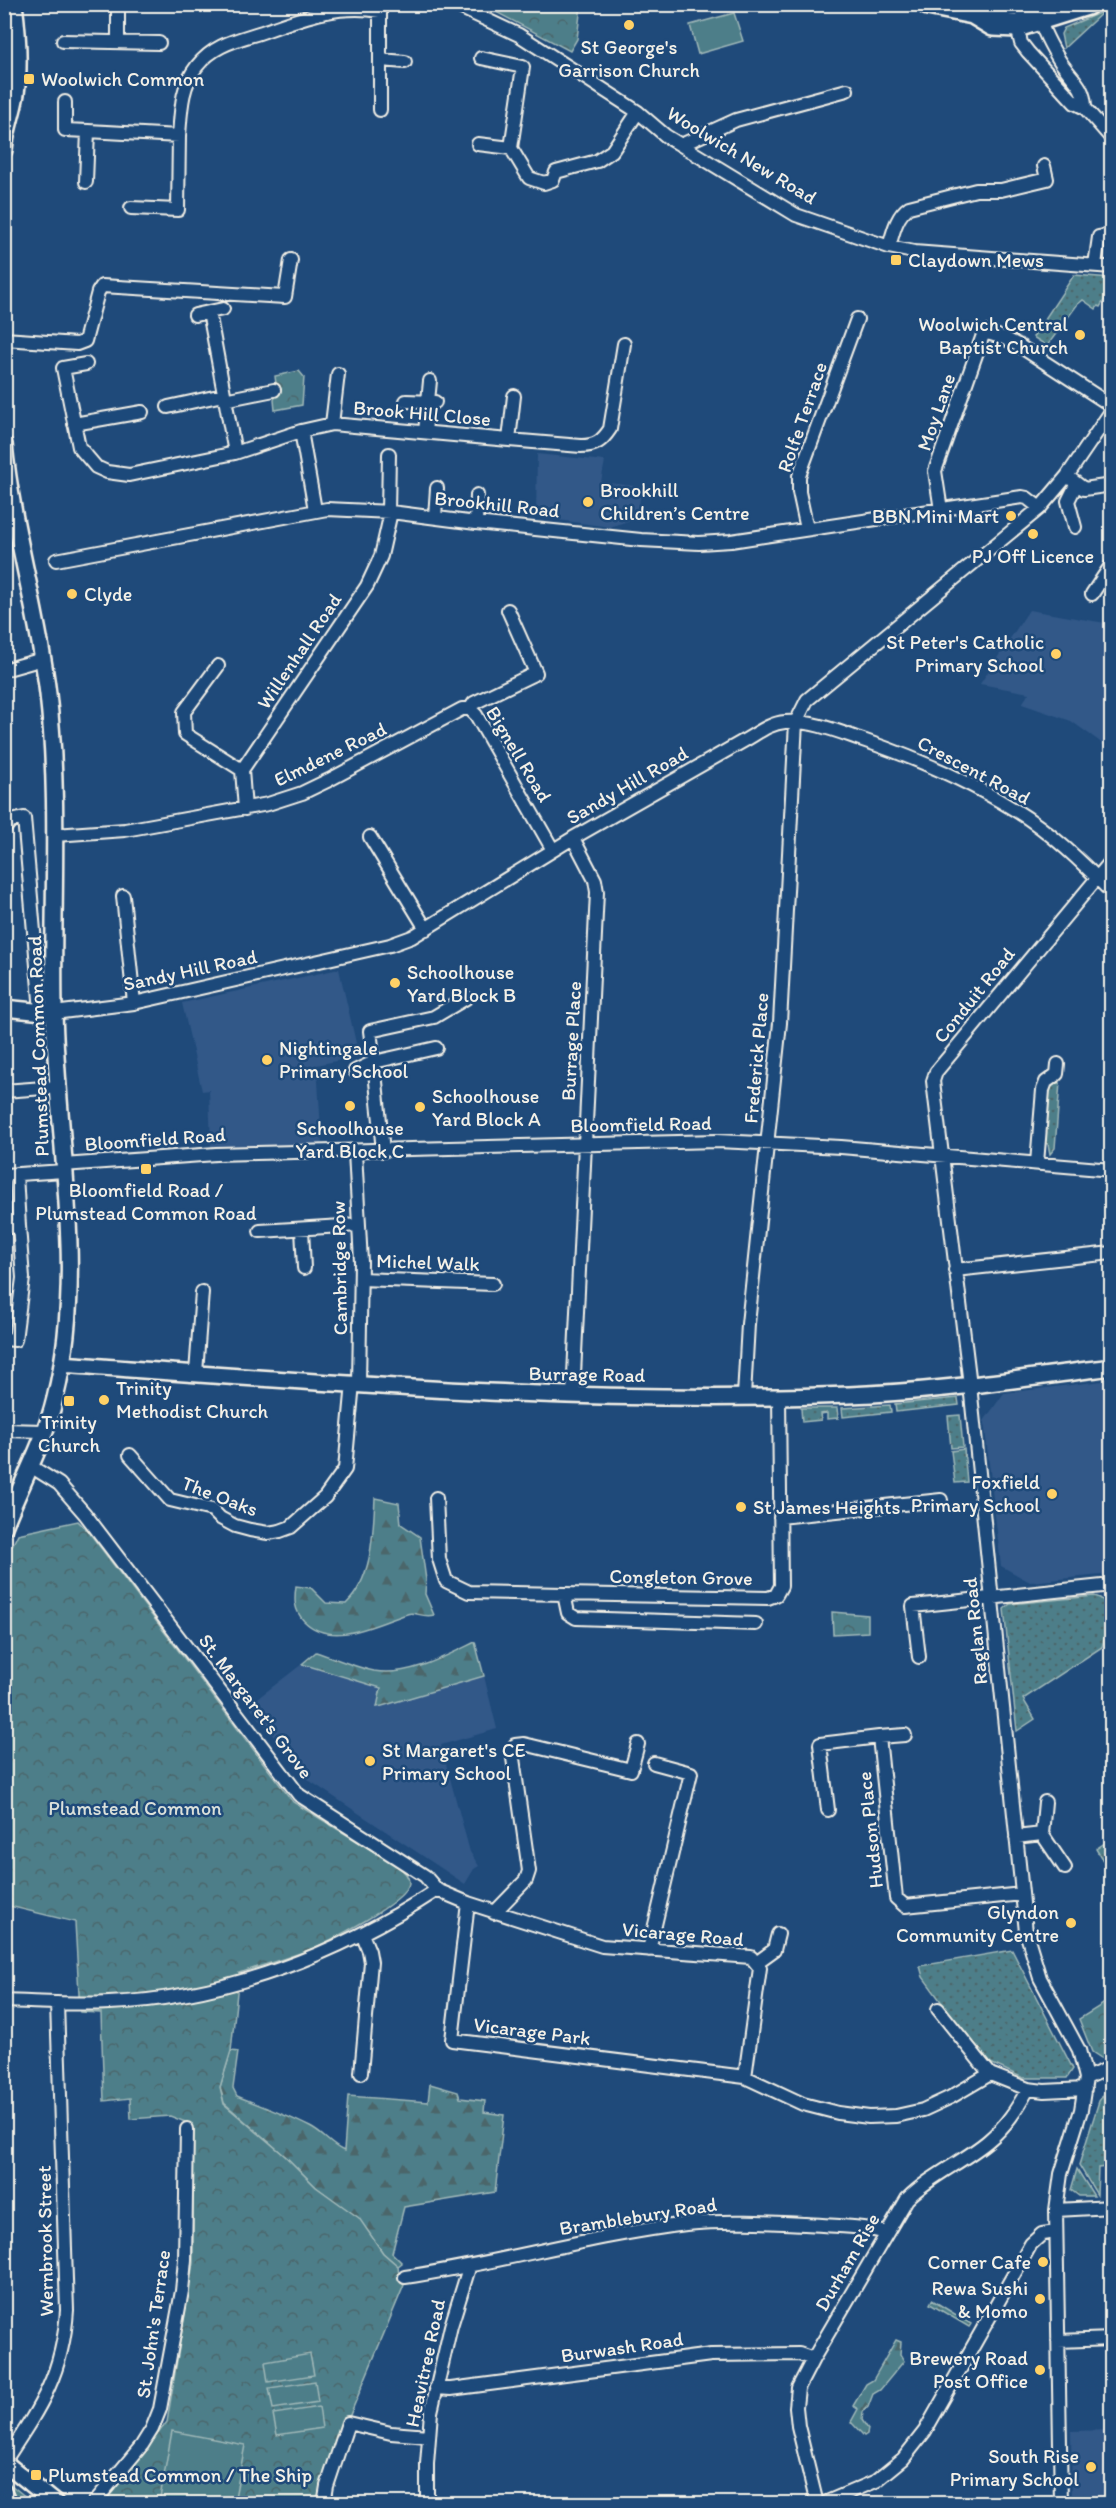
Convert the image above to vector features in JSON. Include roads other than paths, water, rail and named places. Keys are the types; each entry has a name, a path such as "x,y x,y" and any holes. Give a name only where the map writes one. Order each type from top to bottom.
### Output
{"highway":[{"path":"928,4 973,13 993,25 1018,12 1037,13 1087,4"}],"street":[{"path":"4,150 7,124 15,96 18,66 14,4"},
{"path":"118,4 118,41"},
{"name":"Woolwich New Road","path":"453,4 519,35 638,112 666,136 796,215 889,247 914,252 1112,267"},
{"path":"131,208 184,210 179,135 185,86 198,65 218,46 319,12 347,6 380,11 380,110"},
{"path":"1018,12 1021,43 1075,103 1085,108 1112,139"},
{"path":"1037,13 1059,59 1085,94 1085,108"},
{"path":"63,41 159,43"},
{"path":"482,58 523,67 511,148 529,178 544,183 553,180 555,172 597,161 612,152 638,112"},
{"path":"381,60 405,62"},
{"path":"681,145 736,120 847,90"},
{"path":"66,102 65,130 179,135"},
{"path":"4,104 7,124"},
{"path":"86,182 88,131"},
{"path":"478,144 511,148"},
{"path":"889,247 896,225 909,207 966,192 1001,190 1047,179 1044,166"},
{"path":"1095,265 1099,237 1112,235"},
{"path":"4,339 77,344 85,340 98,292 102,286 285,297 291,260"},
{"path":"195,315 223,309"},
{"path":"209,312 235,453"},
{"name":"Rolfe Terrace","path":"807,529 799,492 799,476 857,319"},
{"name":"Moy Lane","path":"941,510 935,471 984,333 1004,338 1018,345 1112,408"},
{"name":"Brook Hill Close","path":"86,364 63,368 80,447 86,458 96,467 119,475 129,475 235,453 301,431 332,424 593,446 603,440 610,429 624,344"},
{"name":"Brook Hill Close","path":"332,424 338,374"},
{"path":"425,432 432,403 430,381"},
{"path":"168,407 274,390"},
{"name":"Brook Hill Close","path":"509,440 514,396"},
{"path":"406,401 432,403"},
{"path":"1076,527 1068,501 1072,480 1112,408"},
{"path":"74,424 142,412"},
{"path":"301,431 315,510"},
{"name":"Plumstead Common Road","path":"4,444 6,479 24,556 43,659 52,746 55,835 47,1012 57,1087 69,1241 69,1289 62,1364 55,1400 32,1467 4,1527"},
{"name":"Willenhall Road","path":"242,770 367,586 381,556 389,512 389,454"},
{"path":"1072,480 1090,489 1112,485"},
{"path":"796,722 807,700 1072,480"},
{"path":"435,517 437,488"},
{"path":"476,523 477,495"},
{"name":"Brookhill Road","path":"56,560 315,510 389,512 641,540 699,543 731,541 1022,497 1040,508"},
{"path":"1092,594 1112,564"},
{"name":"Elmdene Road","path":"55,835 125,830 245,809 302,793 462,709 470,709 474,703 536,673 508,610"},
{"path":"4,670 43,659"},
{"path":"218,666 184,712 185,734 242,770 245,809"},
{"name":"Bignell Road","path":"470,709 476,715 553,850"},
{"name":"Sandy Hill Road","path":"47,1012 134,1003 390,945 426,929 573,838 773,725 796,722"},
{"name":"Crescent Road","path":"796,722 834,730 890,749 945,773 1016,810 1083,862 1112,894"},
{"name":"Frederick Place","path":"744,1396 748,1324 782,992 796,722"},
{"path":"4,829 11,821 24,818 39,989 47,1012 4,1008"},
{"path":"370,837 426,929"},
{"name":"Burrage Place","path":"573,838 595,880 597,892 573,1396"},
{"name":"Conduit Road","path":"942,1156 933,1092 936,1072 1112,860"},
{"path":"123,896 134,1003"},
{"path":"383,1150 370,1031 434,1017 466,998"},
{"path":"355,1071 375,1062 436,1048"},
{"path":"1037,1163 1043,1090 1046,1082 1057,1074 1058,1064"},
{"path":"4,1091 57,1087"},
{"name":"Bloomfield Road","path":"10,1174 216,1154 768,1143 1112,1170"},
{"name":"Cambridge Row","path":"355,1152 361,1279 356,1383"},
{"name":"Raglan Road","path":"942,1156 970,1384 1026,1932 1040,1978 1079,2050 1086,2084"},
{"path":"4,1339 15,1340 23,1278 19,1226 10,1174"},
{"path":"4,1227 19,1226"},
{"path":"260,1231 359,1226"},
{"path":"302,1229 304,1268"},
{"path":"955,1270 1112,1253"},
{"name":"Michel Walk","path":"361,1279 493,1284"},
{"path":"196,1373 202,1292"},
{"name":"Burrage Road","path":"62,1364 573,1396 849,1395 1112,1368"},
{"name":"The Oaks","path":"130,1455 170,1500 212,1510 220,1518 235,1526 268,1533 280,1532 303,1517 325,1497 345,1469 356,1383"},
{"name":"Congleton Grove","path":"436,1498 439,1559 446,1581 468,1592 768,1598 776,1595 781,1586 779,1396"},
{"path":"4,1430 45,1431"},
{"name":"St. Margaret's Grove","path":"32,1467 59,1484 85,1514 299,1795 425,1876 437,1890 494,1913"},
{"path":"780,1517 941,1500"},
{"path":"919,1657 913,1606 1110,1588"},
{"path":"564,1594 568,1613 576,1618 756,1624"},
{"name":"Hudson Place","path":"828,1810 820,1744 905,1735"},
{"name":"Hudson Place","path":"879,1737 896,1898 900,1903 905,1905 1022,1894"},
{"path":"494,1913 526,1880 529,1871 512,1751 515,1745 524,1744 631,1770 638,1744"},
{"path":"649,1950 691,1773 654,1763"},
{"path":"1045,1802 1042,1834 1065,1868"},
{"path":"1016,1838 1042,1834"},
{"path":"4,2001 120,2002 185,1994 233,1984 312,1958 362,1934 437,1890"},
{"name":"Vicarage Park","path":"468,1904 452,2040 744,2077"},
{"name":"Vicarage Road","path":"494,1913 602,1946 751,1957 760,1968 744,2077"},
{"path":"362,1934 371,1962 362,2073"},
{"path":"756,1963 774,1950 778,1934"},
{"name":"Wernbrook Street","path":"4,2462 54,2378 66,2333 57,2003"},
{"path":"938,2009 990,2074 1028,2089 1044,2091 1086,2084 1112,2067"},
{"path":"744,2077 803,2104 838,2113 896,2116 923,2110 951,2097 990,2074"},
{"path":"1060,2504 1056,2210 1060,2174 1086,2084"},
{"name":"Durham Rise","path":"817,2504 796,2407 798,2388 907,2199 918,2188 986,2142 1002,2128 1016,2111 1028,2089"},
{"name":"St. John's Terrace","path":"93,2504 142,2445 160,2409 182,2291 187,2128"},
{"path":"1056,2210 1112,2207"},
{"name":"Bramblebury Road","path":"405,2277 469,2268 611,2237 699,2223 785,2223 871,2229 886,2233"},
{"path":"822,2504 876,2481 910,2451 925,2431 1032,2244 1042,2234 1056,2232"},
{"name":"Heavitree Road","path":"427,2504 429,2436 436,2388 456,2306 469,2268"},
{"path":"1058,2341 1112,2339"},
{"name":"Burwash Road","path":"436,2388 451,2389 711,2355 799,2354 813,2359"},
{"path":"324,2504 327,2486 348,2423 391,2433 429,2436"},
{"path":"4,2462 56,2504"},
{"path":"4,2489 11,2504"}],"place":[{"name":"St George's Garrison Church","path":"629,25"},
{"name":"Woolwich Common","path":"29,79"},
{"name":"Claydown Mews","path":"896,260"},
{"name":"Woolwich Central Baptist Church","path":"1080,335"},
{"name":"Brookhill Children’s Centre","path":"588,502"},
{"name":"BBN Mini Mart","path":"1011,516"},
{"name":"PJ Off Licence","path":"1033,534"},
{"name":"Clyde","path":"72,594"},
{"name":"St Peter's Catholic Primary School","path":"1056,654"},
{"name":"Schoolhouse Yard Block B","path":"395,983"},
{"name":"Nightingale Primary School","path":"267,1060"},
{"name":"Schoolhouse Yard Block C","path":"350,1106"},
{"name":"Schoolhouse Yard Block A","path":"420,1107"},
{"name":"Bloomfield Road / Plumstead Common Road","path":"146,1169"},
{"name":"Trinity Methodist Church","path":"104,1400"},
{"name":"Trinity Church","path":"69,1401"},
{"name":"Foxfield Primary School","path":"1052,1494"},
{"name":"St James Heights","path":"741,1507"},
{"name":"St Margaret's CE Primary School","path":"370,1761"},
{"name":"Glyndon Community Centre","path":"1071,1923"},
{"name":"Corner Cafe","path":"1043,2262"},
{"name":"Rewa Sushi & Momo","path":"1040,2299"},
{"name":"Brewery Road Post Office","path":"1040,2370"},
{"name":"South Rise Primary School","path":"1091,2467"},
{"name":"Plumstead Common / The Ship","path":"36,2475"}],"park label":[{"name":"Plumstead Common","path":"135,1808"}]}
